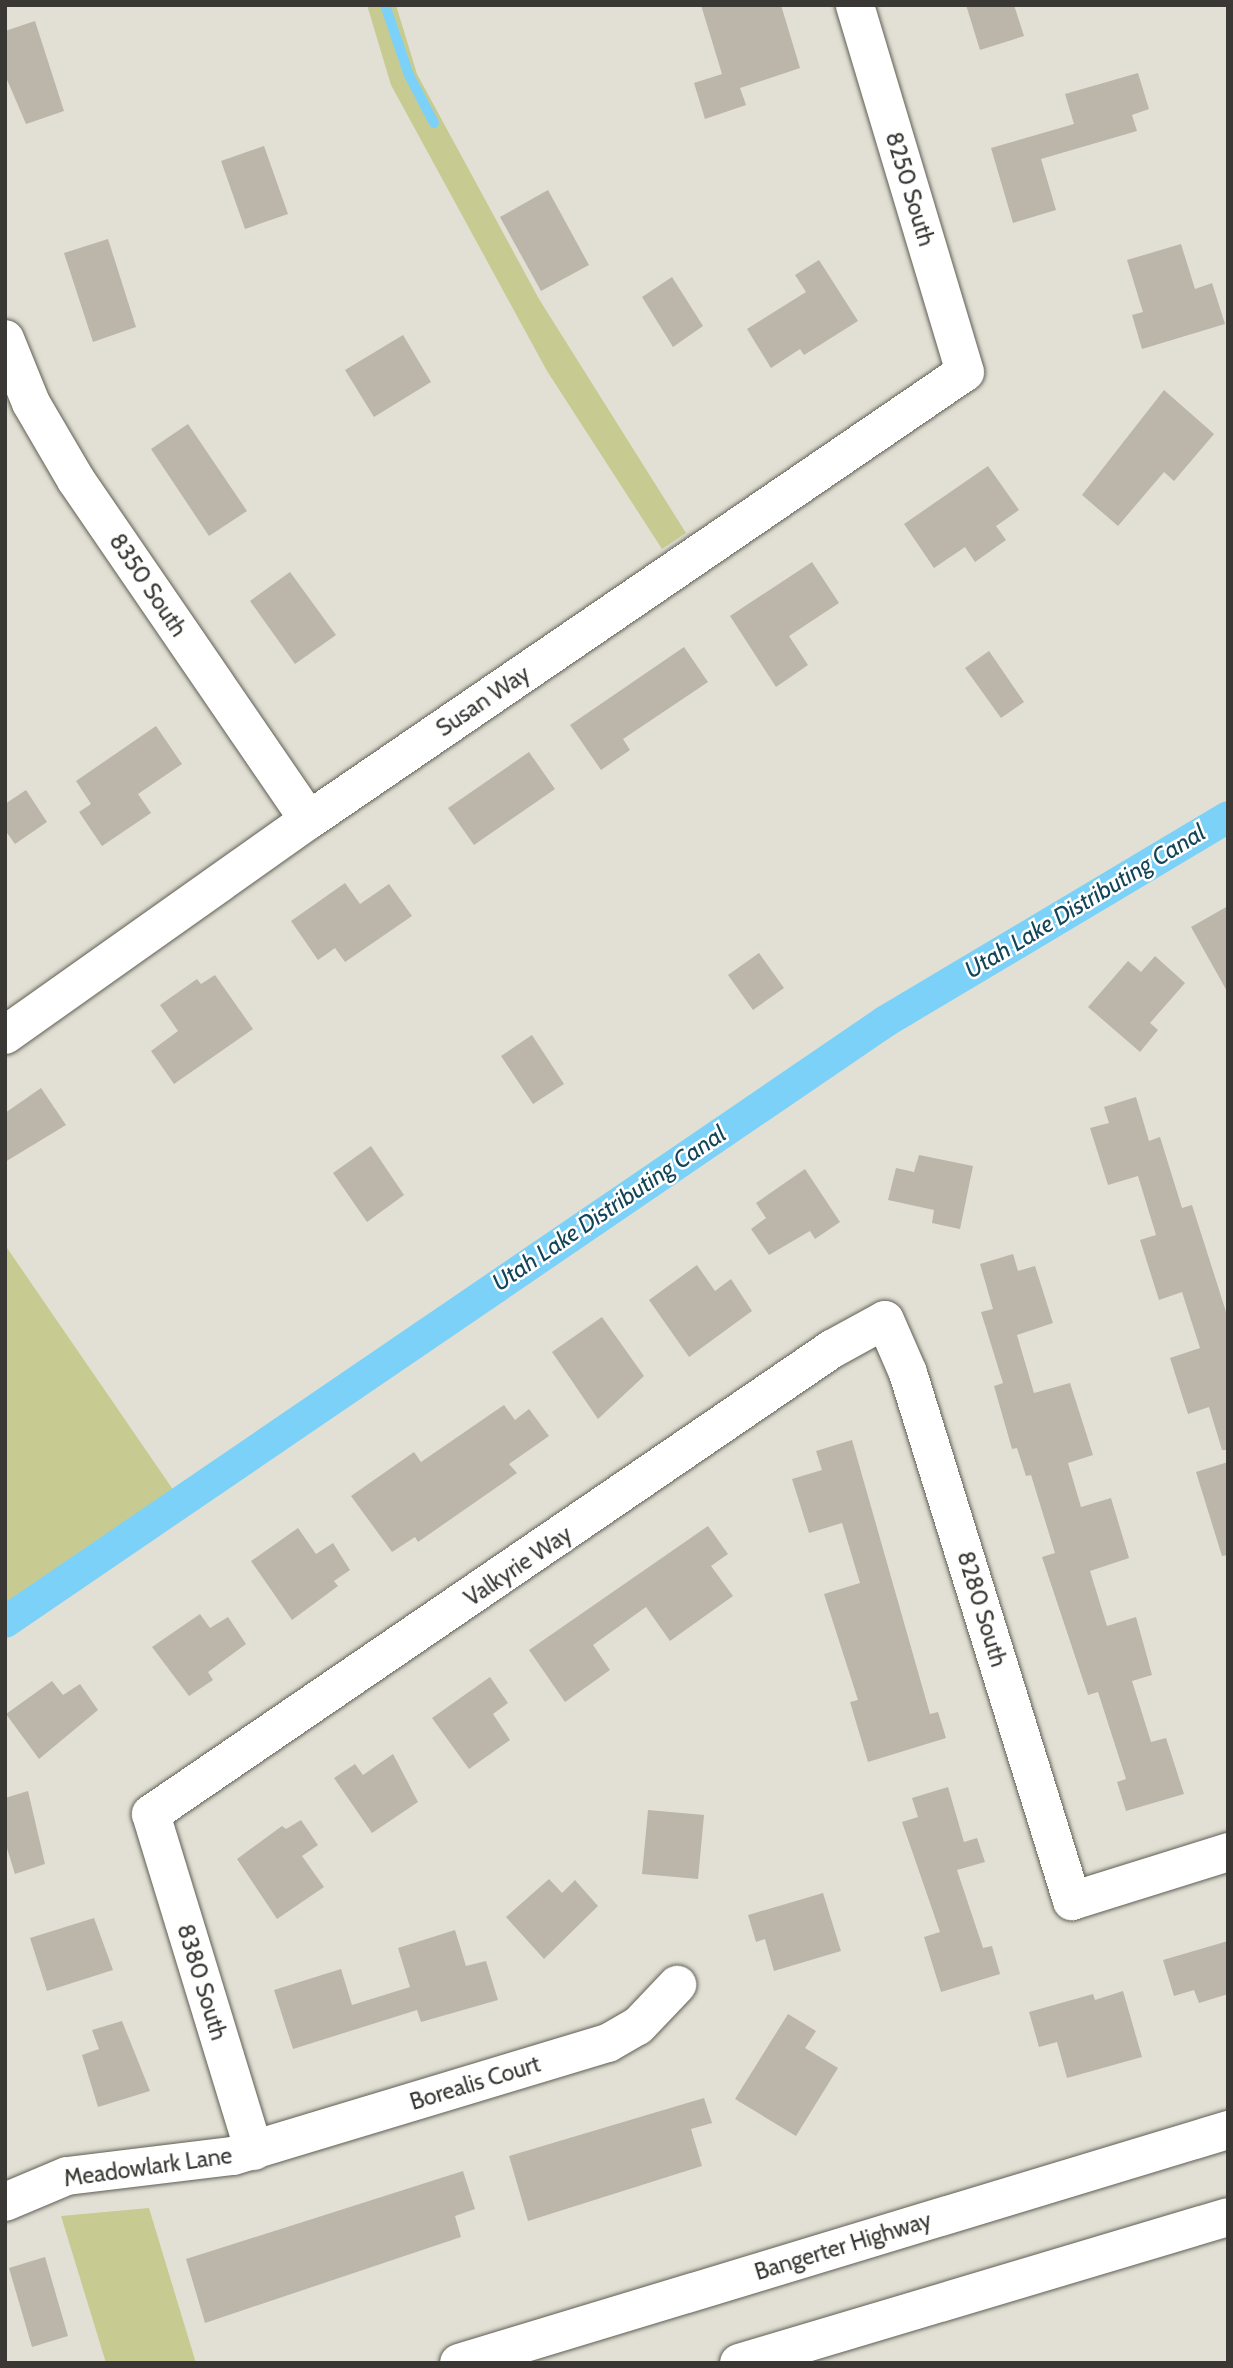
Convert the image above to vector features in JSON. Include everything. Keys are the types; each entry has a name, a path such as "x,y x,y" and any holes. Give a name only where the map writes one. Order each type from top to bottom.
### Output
{"main road":[{"name":"8250 South","path":"855,5 965,372"},
{"name":"8350 South","path":"5,339 31,402 76,480 309,820"},
{"name":"Susan Way","path":"5,1035 309,820 965,372"},
{"name":"Valkyrie Way","path":"151,1814 832,1349 885,1320"},
{"name":"8280 South","path":"885,1320 908,1373 1072,1901 1228,1853"},
{"name":"8380 South","path":"151,1814 254,2151"},
{"name":"Borealis Court","path":"254,2151 619,2038 677,1985"},
{"name":"Bangerter Highway","path":"459,2363 1228,2130"},
{"name":"Meadowlark Lane","path":"5,2202 67,2176 212,2161 254,2151"},
{"path":"739,2363 1228,2217"}],"green space":[{"path":"367,5 396,5 417,74 539,299 686,533 662,549 547,371 391,85"},
{"path":"5,1245 174,1491 5,1607"},
{"path":"149,2208 196,2363 106,2363 61,2216"}],"building":[{"path":"701,5 781,5 800,68 740,88 746,105 705,119 694,83 722,74"},
{"path":"966,5 1014,5 1024,36 980,50"},
{"path":"35,21 64,111 26,124 5,75 5,31"},
{"path":"1138,73 1149,109 1132,115 1137,131 1041,159 1056,210 1013,223 991,148 1074,124 1065,94"},
{"path":"264,146 288,214 245,229 221,161"},
{"path":"548,190 589,265 541,291 500,217"},
{"path":"108,239 136,327 93,342 64,253"},
{"path":"1181,244 1195,289 1212,283 1225,324 1142,349 1132,315 1143,312 1127,260"},
{"path":"819,260 858,321 804,355 800,349 771,368 747,329 806,292 795,275"},
{"path":"672,277 703,326 673,347 642,297"},
{"path":"403,335 431,382 374,417 345,370"},
{"path":"1164,390 1214,434 1174,481 1164,472 1118,526 1082,495"},
{"path":"188,424 247,511 209,536 151,449"},
{"path":"988,466 1019,510 996,526 1006,540 975,562 965,547 934,568 904,524"},
{"path":"812,562 839,603 789,636 808,665 776,687 730,616"},
{"path":"290,572 336,635 295,664 250,601"},
{"path":"684,647 708,682 623,739 630,750 601,770 570,725"},
{"path":"989,651 1024,702 1001,718 965,668"},
{"path":"156,726 182,764 138,794 151,813 102,846 79,812 91,804 76,781"},
{"path":"529,752 555,789 474,845 448,808"},
{"path":"26,790 47,822 15,844 5,830 5,804"},
{"path":"345,883 360,904 389,884 412,916 345,962 335,948 318,960 291,921"},
{"path":"1228,906 1228,993 1191,927"},
{"path":"759,953 784,988 753,1010 728,975"},
{"path":"1155,956 1185,983 1150,1023 1158,1030 1140,1052 1088,1007 1128,961 1141,972"},
{"path":"215,975 253,1029 174,1084 151,1051 178,1031 160,1005 197,979 201,984"},
{"path":"532,1035 564,1084 533,1104 501,1056"},
{"path":"41,1088 66,1125 5,1162 5,1113"},
{"path":"1136,1097 1149,1141 1160,1137 1182,1208 1192,1205 1228,1318 1228,1450 1222,1450 1209,1407 1188,1414 1170,1358 1200,1348 1182,1292 1159,1300 1140,1240 1156,1235 1138,1176 1108,1185 1090,1128 1109,1123 1104,1107"},
{"path":"371,1146 404,1195 367,1222 333,1173"},
{"path":"919,1155 973,1166 960,1229 932,1223 934,1210 888,1200 896,1168 914,1172"},
{"path":"805,1169 840,1222 815,1239 810,1231 769,1255 751,1229 766,1218 756,1203"},
{"path":"1013,1254 1018,1271 1035,1266 1053,1323 1017,1335 1034,1393 1070,1383 1093,1455 1068,1463 1081,1507 1111,1498 1129,1558 1090,1571 1107,1626 1136,1617 1152,1675 1132,1681 1151,1742 1166,1738 1184,1794 1126,1811 1117,1782 1126,1779 1098,1692 1088,1695 1042,1557 1055,1553 1031,1475 1026,1476 1017,1448 1012,1449 994,1386 1003,1383 981,1312 993,1309 980,1264"},
{"path":"697,1265 715,1291 731,1279 752,1311 689,1357 649,1300"},
{"path":"602,1317 644,1376 598,1419 552,1352"},
{"path":"504,1405 515,1420 529,1409 549,1436 509,1464 517,1473 418,1542 415,1537 392,1552 351,1496 414,1452 421,1462"},
{"path":"852,1440 930,1714 938,1712 946,1738 868,1762 850,1702 858,1700 824,1594 860,1583 842,1523 809,1533 792,1479 822,1470 816,1451"},
{"path":"1228,1462 1228,1555 1222,1556 1196,1472"},
{"path":"708,1526 728,1554 711,1566 733,1596 670,1641 646,1607 593,1645 610,1670 565,1702 529,1650"},
{"path":"298,1528 316,1554 333,1543 350,1570 334,1581 338,1586 292,1620 251,1561"},
{"path":"200,1614 210,1628 228,1617 246,1644 208,1672 213,1680 189,1696 152,1647"},
{"path":"490,1677 508,1703 493,1714 510,1740 469,1769 432,1718"},
{"path":"52,1681 63,1695 80,1684 98,1710 39,1759 6,1714"},
{"path":"393,1754 418,1802 372,1833 334,1778 355,1764 363,1775"},
{"path":"948,1787 964,1842 977,1838 985,1862 957,1870 983,1948 992,1946 1000,1974 941,1992 924,1937 940,1932 902,1822 918,1817 912,1798"},
{"path":"28,1791 45,1864 15,1874 5,1842 5,1798"},
{"path":"648,1810 704,1815 698,1879 642,1874"},
{"path":"301,1820 318,1845 302,1856 324,1887 277,1919 237,1859 282,1826 286,1829"},
{"path":"549,1879 562,1893 575,1880 598,1906 544,1959 506,1917"},
{"path":"823,1893 841,1951 774,1971 765,1939 756,1942 748,1915"},
{"path":"94,1918 113,1970 47,1991 30,1938"},
{"path":"455,1930 466,1966 486,1961 498,2000 421,2022 417,2010 293,2049 274,1990 341,1969 352,2005 410,1987 398,1948"},
{"path":"1228,1941 1228,1994 1199,2003 1194,1990 1174,1996 1163,1960"},
{"path":"1123,1991 1142,2057 1067,2078 1057,2042 1039,2047 1029,2012 1093,1994 1095,2000"},
{"path":"788,2014 816,2031 805,2048 838,2068 796,2136 735,2099"},
{"path":"122,2021 150,2091 98,2107 82,2055 99,2049 92,2030"},
{"path":"704,2098 712,2123 691,2129 702,2166 528,2221 509,2156"},
{"path":"463,2171 475,2209 455,2216 461,2237 205,2323 186,2259"},
{"path":"45,2257 68,2336 32,2347 9,2268"}],"waterway":[{"path":"385,5 409,75 434,123"},
{"name":"Utah Lake Distributing Canal","path":"5,1622 886,1021 1228,817"}]}
